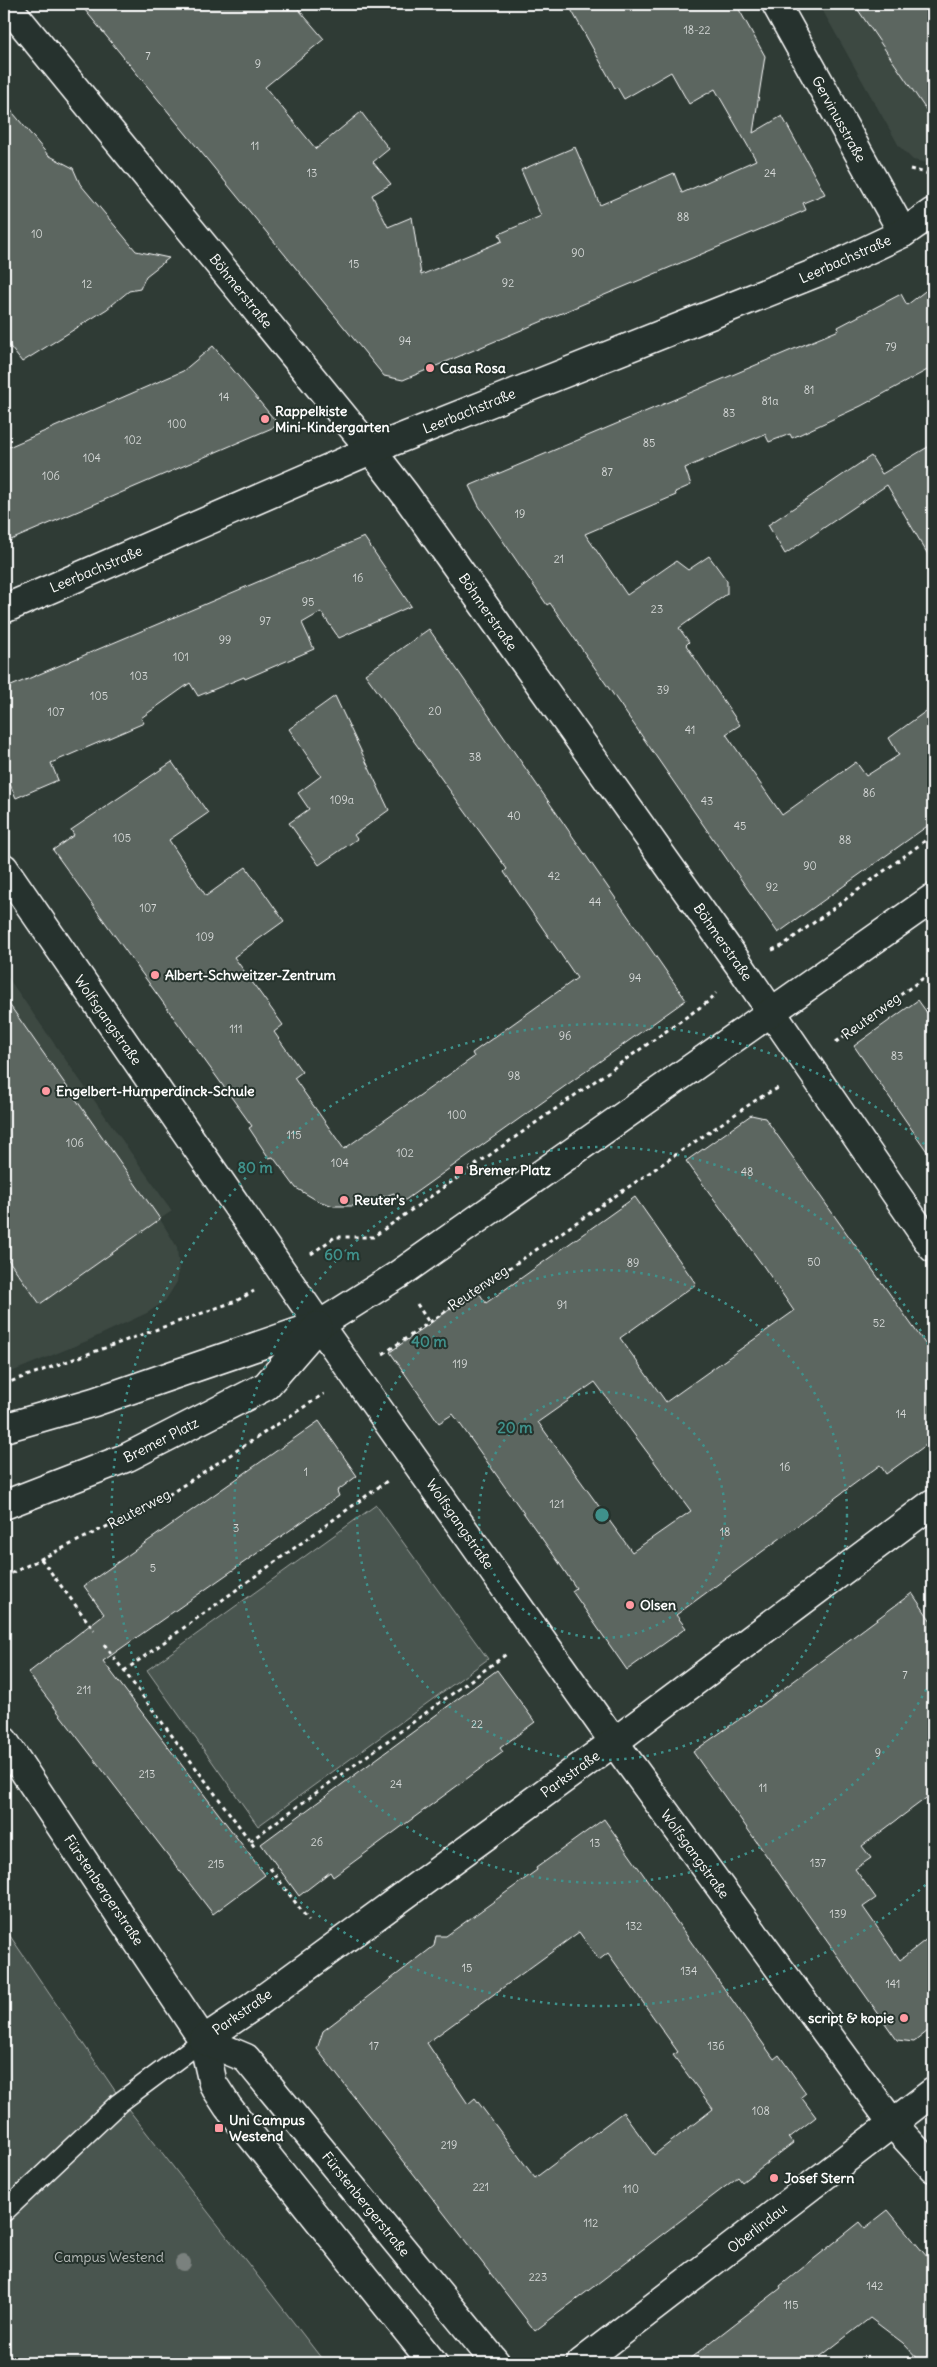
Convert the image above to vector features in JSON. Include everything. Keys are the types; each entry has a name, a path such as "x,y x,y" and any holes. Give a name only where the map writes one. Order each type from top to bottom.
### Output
{"street":[{"name":"Böhmerstraße","path":"6,4 371,450 740,966 813,1070 933,1248"},
{"name":"Gervinusstraße","path":"776,4 903,233"},
{"name":"Leerbachstraße","path":"4,608 371,450 831,267 903,233 933,212"},
{"name":"Wolfsgangstraße","path":"4,868 318,1325 614,1742 893,2124 933,2168"},
{"path":"4,1428 94,1402 318,1325 398,1275 933,898"},
{"name":"Bremer Platz","path":"4,1505 128,1457 266,1386 318,1325"},
{"name":"Parkstraße","path":"203,2040 330,1950 614,1742 933,1503"},
{"name":"Fürstenbergerstraße","path":"4,1741 203,2040 214,2084 228,2107 433,2363"},
{"name":"Fürstenbergerstraße","path":"203,2040 246,2058 496,2363"},
{"name":"Oberlindau","path":"581,2363 933,2092"}],"lane":[{"path":"4,2212 118,2103 203,2040"}],"path":[{"path":"4,1384 236,1301 283,1274 335,1237 373,1237 709,1001 740,966 782,946 933,835"},
{"name":"Reuterweg","path":"4,1577 158,1502 354,1374 759,1098 813,1070 838,1038 933,971"},
{"path":"124,1671 415,1461"},
{"path":"41,1559 94,1630"},
{"path":"250,1841 536,1632"},
{"path":"104,1644 256,1849"},
{"path":"270,1868 330,1950"}],"shaded area":[{"path":"819,4 933,4 933,164 913,160 899,146"},
{"name":"Engelbert-Humperdinck-Schule","path":"4,972 172,1211 160,1219 177,1247 179,1270 177,1282 165,1301 147,1313 87,1341 4,1375"}],"green space":[{"path":"376,1505 488,1659 258,1826 147,1670"},
{"name":"Campus Westend","path":"4,1927 122,2101 325,2363 4,2363"}],"building":[{"path":"80,4 294,4 324,39 265,87 316,149 361,112 389,149 373,162 391,184 372,195 388,227 412,217 421,275 502,241 499,234 541,216 521,170 575,147 600,205 674,173 682,193 756,160 715,89 689,104 671,72 624,99 617,87 615,88 568,4 736,4 765,56 753,133 782,116 825,194 803,203 806,210 403,380 384,376"},
{"path":"854,4 933,4 933,120"},
{"path":"4,102 48,155 73,168 80,184 136,251 169,258 146,276 140,289 129,291 107,309 22,362 4,339"},
{"path":"933,285 933,367 861,406 792,438 790,434 769,442 765,434 685,468 691,485 675,492 676,495 585,534 627,595 676,561 688,570 709,556 727,581 727,594 679,628 689,642 686,645 740,725 726,734 782,815 856,762 866,776 899,755 889,738 933,706 933,822 778,933 550,603 547,605 479,506 469,486 839,330 838,327 901,294 907,305"},
{"path":"213,346 279,425 4,543 4,449 183,371"},
{"path":"933,444 933,563 887,485 785,554 768,525 871,456 882,474"},
{"path":"364,537 411,606 339,638 321,612 302,623 314,649 245,679 244,677 198,696 190,683 141,718 144,723 51,763 58,780 16,798 4,771 4,689"},
{"path":"429,629 686,1000 401,1203 394,1193 359,1206 334,1206 318,1201 296,1188 273,1157 269,1158 249,1128 252,1126 53,850 74,835 71,830 172,762 208,813 169,840 206,896 246,867 284,921 234,957 283,1025 274,1032 302,1072 294,1078 344,1149 474,1057 472,1053 577,978 504,872 507,869 365,674"},
{"path":"335,696 389,810 354,835 357,839 319,865 289,823 309,809 298,793 321,776 289,729"},
{"path":"4,997 160,1219 40,1304 4,1254"},
{"path":"918,1000 933,1021 933,1160 854,1046"},
{"path":"751,1115 765,1118 933,1355 933,1440 886,1474 880,1465 676,1615 686,1628 627,1670 572,1591 576,1588 555,1557 453,1414 439,1423 390,1352 477,1290 486,1303 635,1197 696,1284 620,1338 666,1402 794,1311 686,1161","holes":["595,1382 691,1511 632,1552 538,1422"]},
{"path":"319,1421 357,1476 337,1491 339,1496 103,1661 265,1875 213,1914 28,1673 104,1614 84,1586"},
{"path":"912,1593 933,1624 933,1793 862,1846 871,1858 855,1869 876,1898 863,1907 900,1960 933,1934 933,2027 914,2042 897,2040 693,1752 759,1707"},
{"path":"497,1670 535,1722 500,1748 503,1752 442,1797 333,1877 330,1872 299,1896 261,1844"},
{"path":"604,1819 774,2059 779,2055 806,2093 801,2097 816,2117 789,2138 793,2143 742,2182 738,2177 535,2331 317,2049 323,2031 434,1946 436,1936 446,1936 537,1870 536,1868","holes":["579,1932 599,1960 608,1953 678,2052 673,2055 713,2109 654,2155 623,2112 535,2178 475,2098 468,2104 427,2043"]},
{"path":"888,2210 933,2264 933,2363 922,2363 903,2343 870,2318 812,2363 684,2363 781,2288 780,2286 860,2222 865,2228"}],"place":[{"name":"Casa Rosa","path":"430,368"},
{"name":"Rappelkiste Mini-Kindergarten","path":"265,419"},
{"name":"Albert-Schweitzer-Zentrum","path":"155,975"},
{"name":"Engelbert-Humperdinck-Schule","path":"46,1091"},
{"name":"Bremer Platz","path":"459,1170"},
{"name":"Reuter's","path":"344,1200"},
{"name":"Olsen","path":"630,1605"},
{"name":"script & kopie","path":"904,2018"},
{"name":"Uni Campus Westend","path":"219,2128"},
{"name":"Josef Stern","path":"774,2178"}]}
